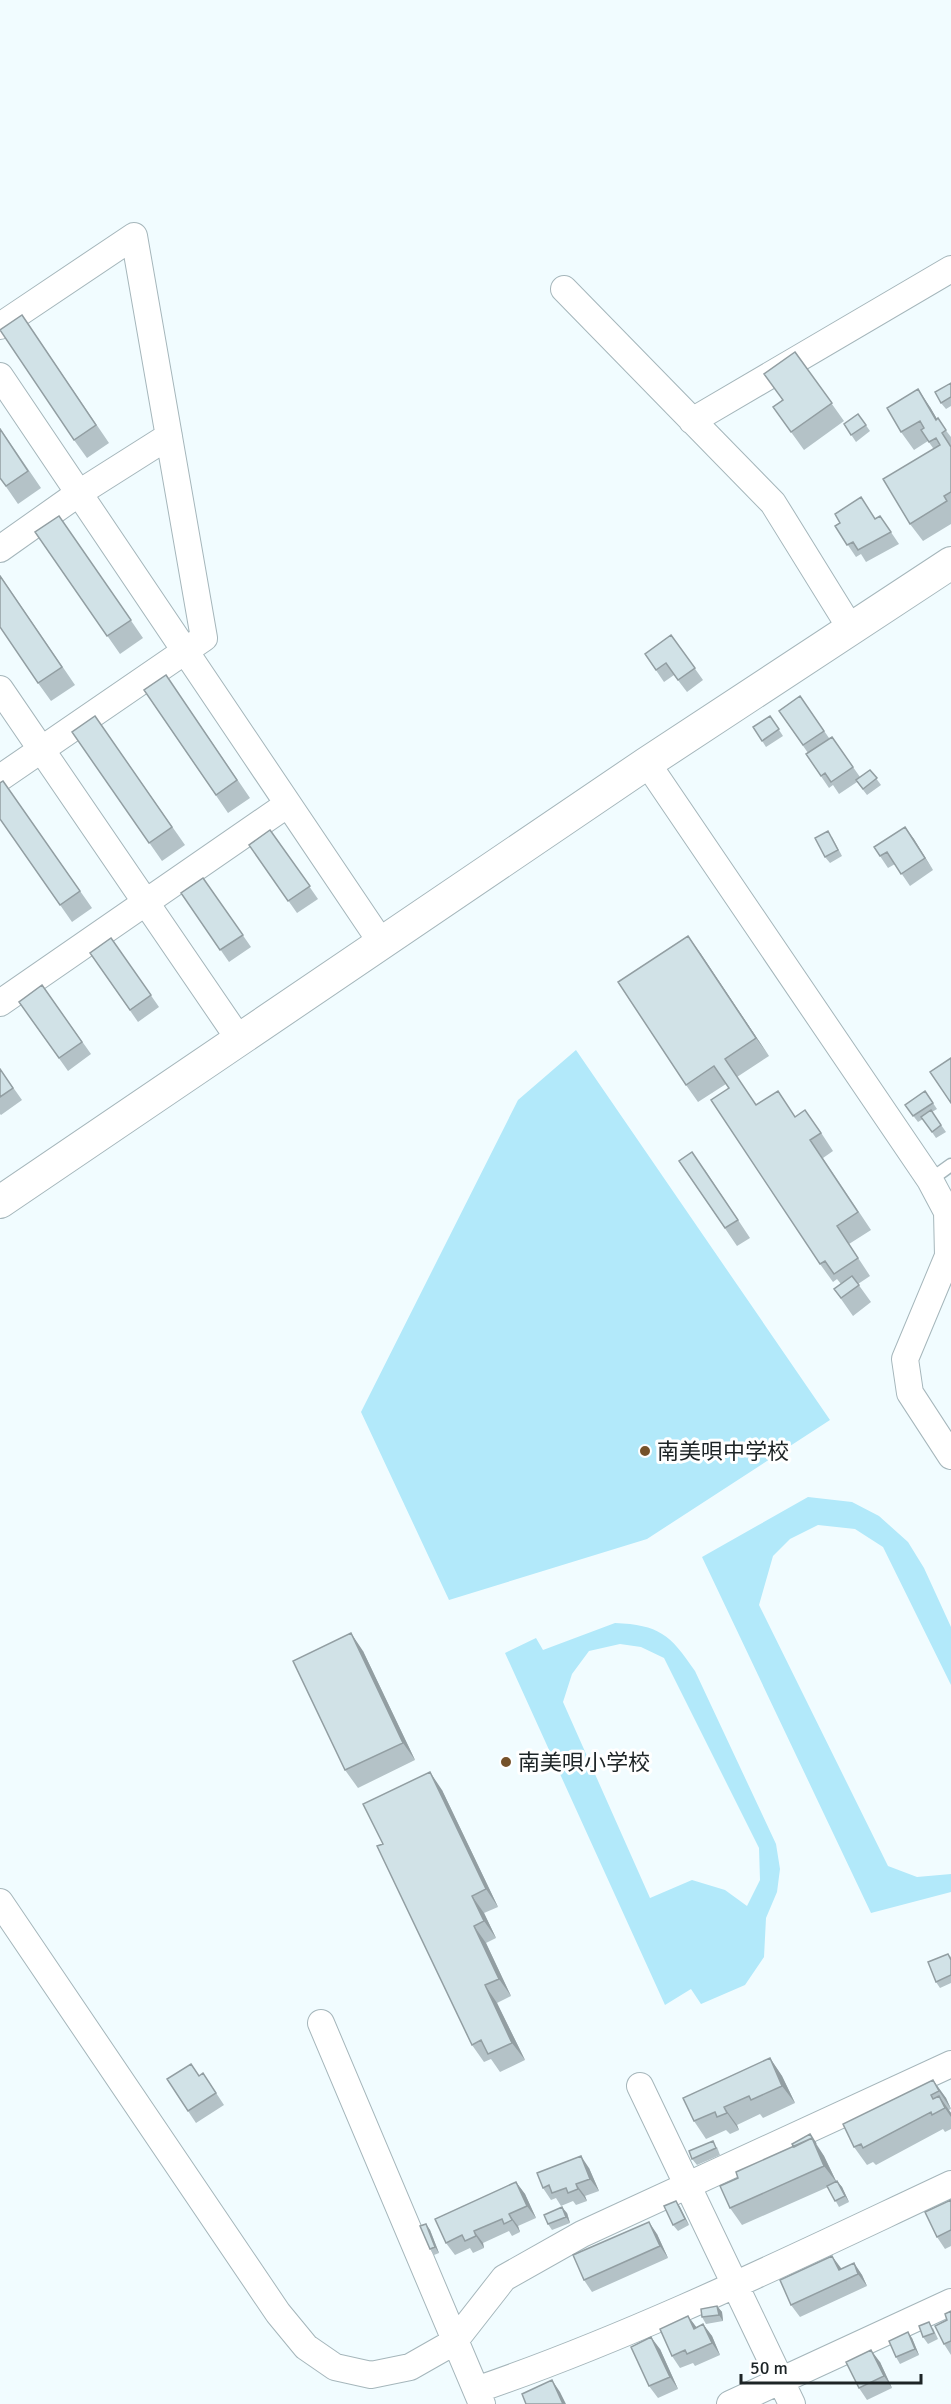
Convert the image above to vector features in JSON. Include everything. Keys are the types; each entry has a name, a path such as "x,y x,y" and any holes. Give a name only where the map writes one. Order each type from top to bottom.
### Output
{"street":[{"path":"0,326 134,236 204,638 0,778"},
{"path":"692,421 951,269"},
{"path":"564,289 773,503 851,629"},
{"path":"0,376 381,942"},
{"path":"0,549 79,493 169,436"},
{"path":"3,1193 239,1039 647,763 951,563"},
{"path":"0,689 239,1039"},
{"path":"647,763 930,1180 947,1212 948,1256 905,1359 910,1393 951,1456"},
{"path":"0,1003 288,804"},
{"path":"0,1902 278,2313 306,2347 335,2367 371,2375 410,2367 454,2342 504,2278 582,2234 951,2064"},
{"path":"321,2023 479,2397 736,2285 951,2184"},
{"path":"640,2086 792,2404"},
{"path":"730,2404 951,2302"}],"lane":[{"path":"930,1180 951,1166"}],"shaded area":[{"path":"576,1050 830,1420 647,1539 449,1600 361,1412 518,1100"},
{"path":"808,1497 852,1502 879,1516 908,1542 924,1568 951,1627 951,1685 883,1547 855,1529 818,1525 790,1539 773,1556 759,1605 888,1866 917,1877 951,1874 951,1892 871,1913 702,1557"},
{"path":"615,1623 630,1624 653,1629 662,1634 678,1648 695,1671 776,1844 780,1869 777,1892 766,1918 764,1957 745,1985 701,2004 691,1989 665,2005 505,1653 536,1638 543,1650","holes":["620,1644 641,1647 664,1658 759,1848 760,1880 747,1906 725,1890 692,1880 650,1898 563,1702 572,1674 589,1651"]}],"building":[{"path":"22,315 96,425 74,440 0,330"},
{"path":"795,352 832,403 791,432 773,407 783,400 764,374"},
{"path":"951,383 951,397 941,403 935,392"},
{"path":"918,389 936,420 938,418 946,430 942,433 951,447 951,492 944,496 947,501 910,524 883,479 940,445 936,438 929,442 921,430 924,428 920,421 901,432 887,408"},
{"path":"858,414 866,425 851,435 844,424"},
{"path":"0,429 28,471 6,486 0,478"},
{"path":"861,497 875,519 880,516 891,532 858,550 853,542 847,545 835,526 840,523 835,514"},
{"path":"59,516 131,620 107,636 35,532"},
{"path":"0,576 62,667 38,683 0,627"},
{"path":"671,635 695,668 678,680 666,663 656,670 645,654"},
{"path":"166,675 237,780 216,795 144,690"},
{"path":"800,696 824,731 803,745 779,711"},
{"path":"95,716 172,827 149,843 72,732"},
{"path":"770,716 779,729 762,741 753,727"},
{"path":"832,737 853,767 831,782 825,773 821,776 806,754"},
{"path":"870,770 877,778 863,789 856,780"},
{"path":"3,781 80,891 60,905 0,819 0,783"},
{"path":"905,827 925,858 901,874 887,852 880,856 874,847"},
{"path":"270,830 310,886 288,901 249,845"},
{"path":"828,831 838,850 825,857 815,838"},
{"path":"203,878 243,935 220,950 181,893"},
{"path":"688,936 756,1038 725,1059 756,1105 778,1091 795,1117 805,1110 821,1133 810,1140 858,1212 837,1226 858,1258 834,1274 825,1261 820,1264 711,1100 729,1088 714,1066 686,1085 618,982"},
{"path":"111,938 151,995 130,1010 90,953"},
{"path":"42,985 82,1042 59,1058 19,1002"},
{"path":"951,1058 951,1103 930,1072"},
{"path":"0,1069 13,1088 0,1097"},
{"path":"925,1091 933,1103 913,1116 905,1105"},
{"path":"931,1110 941,1125 932,1132 921,1117"},
{"path":"692,1152 738,1220 725,1228 679,1161"},
{"path":"852,1276 859,1285 841,1298 834,1289"},
{"path":"351,1633 403,1743 345,1770 293,1661"},
{"path":"430,1772 486,1889 472,1896 484,1921 474,1926 499,1979 485,1985 512,2043 488,2054 481,2040 472,2045 377,1846 383,1844 363,1804"},
{"path":"948,1954 951,1960 951,1975 936,1982 928,1962"},
{"path":"770,2058 782,2086 751,2100 749,2096 724,2107 727,2113 717,2117 715,2112 694,2121 683,2098"},
{"path":"191,2064 199,2076 203,2073 216,2093 188,2111 167,2079"},
{"path":"933,2080 939,2091 931,2095 933,2099 939,2096 945,2108 932,2115 931,2112 863,2148 861,2144 854,2147 843,2124"},
{"path":"810,2134 816,2144 812,2138 794,2147 792,2144"},
{"path":"812,2138 824,2166 730,2208 720,2186 738,2178 736,2172"},
{"path":"713,2141 716,2148 692,2159 689,2151"},
{"path":"581,2156 590,2179 576,2184 578,2189 568,2193 566,2188 552,2193 549,2185 543,2188 537,2173"},
{"path":"837,2181 845,2196 835,2201 827,2186"},
{"path":"516,2182 527,2206 509,2214 512,2220 504,2224 502,2219 474,2231 476,2236 465,2241 462,2235 446,2243 435,2219"},
{"path":"951,2200 951,2230 937,2237 925,2212"},
{"path":"676,2201 685,2219 673,2225 664,2206"},
{"path":"562,2207 566,2217 548,2224 544,2215"},
{"path":"649,2222 660,2246 584,2280 573,2255"},
{"path":"426,2224 435,2247 430,2249 420,2226"},
{"path":"832,2256 839,2270 854,2263 858,2274 791,2305 780,2280"},
{"path":"717,2306 719,2315 702,2317 701,2309"},
{"path":"951,2311 951,2341 944,2344 935,2326 947,2320 945,2314"},
{"path":"688,2316 694,2329 703,2324 712,2343 687,2354 685,2350 672,2356 660,2329"},
{"path":"929,2322 934,2333 923,2337 919,2326"},
{"path":"908,2332 915,2349 896,2357 889,2341"},
{"path":"651,2337 670,2377 649,2386 631,2347"},
{"path":"871,2350 884,2376 859,2388 846,2362"},
{"path":"552,2380 563,2404 526,2404 522,2394"}],"place":[{"name":"南美唄中学校","path":"645,1451"},
{"name":"南美唄小学校","path":"506,1762"}]}
